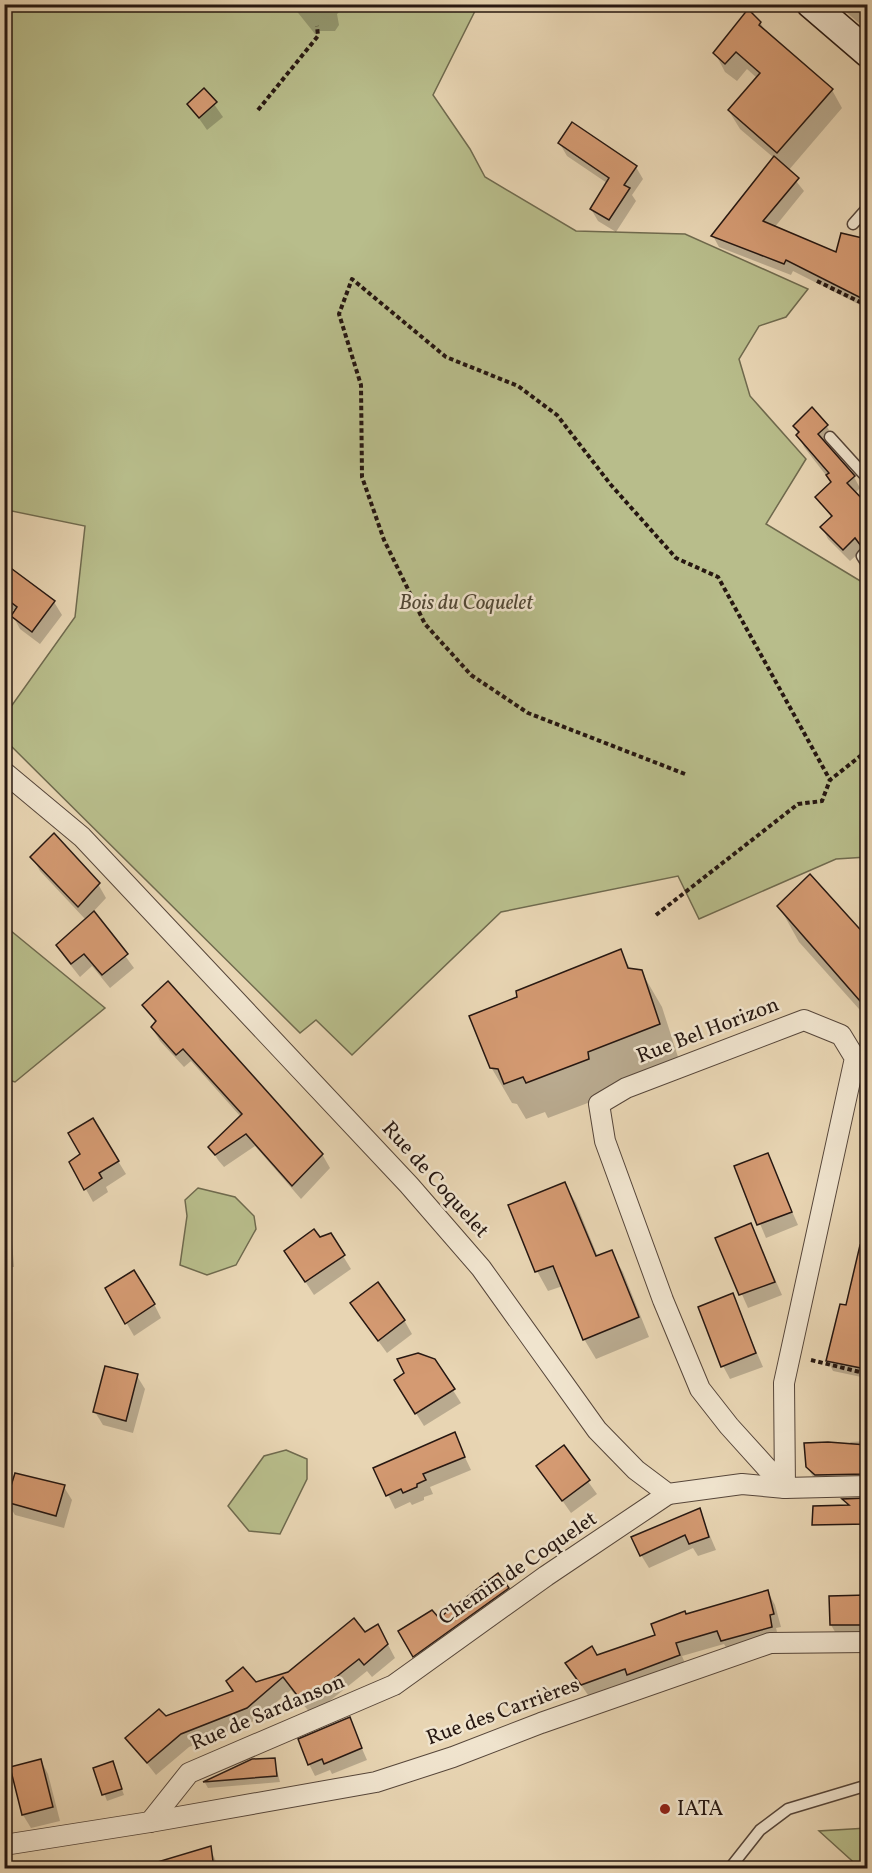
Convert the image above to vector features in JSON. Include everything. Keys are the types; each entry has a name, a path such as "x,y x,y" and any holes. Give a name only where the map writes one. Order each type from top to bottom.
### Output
{"street":[{"path":"812,4 867,53"},
{"name":"Rue de Coquelet","path":"4,772 82,837 408,1185 481,1268 597,1430 636,1470 668,1494"},
{"name":"Rue Bel Horizon","path":"804,1020 841,1035 855,1058 784,1383 785,1488 729,1426 700,1389 663,1300 605,1141 599,1104 626,1088 804,1020"},
{"path":"668,1494 742,1484 785,1488 867,1486"},
{"name":"Chemin de Coquelet","path":"394,1685 546,1576 668,1494"},
{"name":"Rue des Carrières","path":"150,1822 376,1782 770,1643 867,1642"},
{"name":"Rue de Sardanson","path":"150,1822 189,1773 394,1685"},
{"path":"4,1845 150,1822"}],"lane":[{"path":"853,224 867,207"},
{"path":"830,437 867,479"},
{"path":"867,549 862,556 867,564"},
{"path":"730,1869 760,1830 788,1809 867,1785"}],"path":[{"path":"258,110 318,36 318,26"},
{"path":"685,774 528,712 471,675 425,624 384,540 362,477 362,385 339,314 352,279 446,357 518,386 557,415 610,485 676,558 718,577 830,780"},
{"path":"817,280 867,306"},
{"path":"656,915 798,804 822,801 830,780 867,750"},
{"path":"790,1355 860,1372 867,1369"}],"green space":[{"name":"Bois du Coquelet","path":"4,5 478,5 433,95 470,149 485,177 576,231 685,234 808,289 786,317 759,326 739,359 750,396 806,459 766,524 867,585 867,857 836,859 699,919 678,876 501,912 352,1055 316,1020 300,1033 5,740 5,715 75,617 85,526 12,511 5,520"},
{"path":"5,926 105,1008 15,1082 5,1079"},
{"path":"198,1188 235,1197 254,1216 256,1229 236,1265 207,1275 180,1265 187,1216 185,1200"},
{"path":"286,1450 307,1459 307,1479 280,1534 249,1531 228,1506 264,1456"},
{"path":"867,1828 867,1868 860,1868 819,1831"}],"building":[{"path":"748,9 761,22 759,25 833,89 777,153 728,110 760,73 736,52 725,64 713,53"},
{"path":"204,88 217,102 199,118 187,104"},
{"path":"572,122 637,166 624,185 630,188 609,220 590,209 609,178 558,143"},
{"path":"774,156 799,178 763,221 836,252 841,233 867,239 867,301 786,260 784,264 711,236"},
{"path":"812,407 828,425 818,434 855,476 847,483 867,504 867,542 861,546 855,538 843,550 820,527 832,516 815,497 831,482 826,475 829,473 796,435 799,432 793,426"},
{"path":"4,563 55,601 32,632 11,616 17,607 4,597"},
{"path":"54,833 100,883 78,907 30,857"},
{"path":"810,874 867,937 867,1009 777,906"},
{"path":"94,911 128,954 102,975 84,954 71,964 56,945"},
{"path":"621,949 628,968 642,970 660,1024 588,1052 589,1059 526,1083 523,1077 504,1084 498,1069 490,1068 469,1016 517,997 516,991"},
{"path":"168,981 323,1154 292,1186 246,1134 215,1155 208,1147 242,1114 183,1049 176,1055 151,1027 156,1021 142,1005"},
{"path":"93,1118 119,1161 99,1173 102,1178 84,1190 69,1162 80,1154 68,1133"},
{"path":"768,1153 792,1212 757,1225 734,1166"},
{"path":"565,1182 596,1256 612,1250 639,1317 583,1340 553,1266 535,1272 508,1205"},
{"path":"751,1223 775,1282 739,1295 715,1238"},
{"path":"314,1229 320,1237 331,1233 345,1255 305,1282 284,1251"},
{"path":"860,1245 867,1246 867,1339 861,1368 826,1361 840,1304 846,1305"},
{"path":"134,1270 155,1304 125,1324 105,1288"},
{"path":"378,1282 405,1320 378,1341 350,1303"},
{"path":"733,1293 756,1353 721,1367 698,1307"},
{"path":"418,1353 435,1359 455,1389 415,1414 394,1380 404,1373 397,1359"},
{"path":"105,1366 138,1374 126,1421 93,1412"},
{"path":"455,1432 465,1457 423,1474 426,1480 417,1484 417,1487 403,1493 401,1489 386,1496 373,1468"},
{"path":"804,1443 867,1445 867,1474 815,1475 806,1467"},
{"path":"564,1445 590,1480 562,1501 536,1466"},
{"path":"15,1473 65,1485 56,1516 6,1502"},
{"path":"867,1498 867,1524 812,1525 813,1506 849,1505 842,1499"},
{"path":"700,1508 709,1537 689,1544 685,1535 640,1556 631,1537"},
{"path":"498,1573 509,1588 413,1657 398,1631 432,1610 439,1618"},
{"path":"768,1590 774,1614 770,1615 772,1627 721,1641 717,1631 676,1643 680,1655 627,1675 625,1669 581,1685 565,1663 592,1646 597,1655 655,1635 651,1624 685,1611 686,1614"},
{"path":"867,1595 867,1625 830,1625 829,1596"},
{"path":"354,1618 365,1632 378,1624 388,1644 364,1665 359,1659 303,1703 283,1677 247,1708 181,1734 147,1763 125,1738 159,1709 166,1716 233,1691 226,1681 243,1667 256,1682 288,1672"},
{"path":"350,1717 362,1748 324,1764 322,1759 308,1765 298,1739"},
{"path":"275,1758 277,1776 203,1782 252,1759"},
{"path":"41,1759 53,1807 22,1815 10,1767"},
{"path":"113,1761 122,1789 102,1795 93,1768"},
{"path":"211,1846 214,1869 154,1869 154,1863"}],"place":[{"name":"IATA","path":"665,1809"}]}
